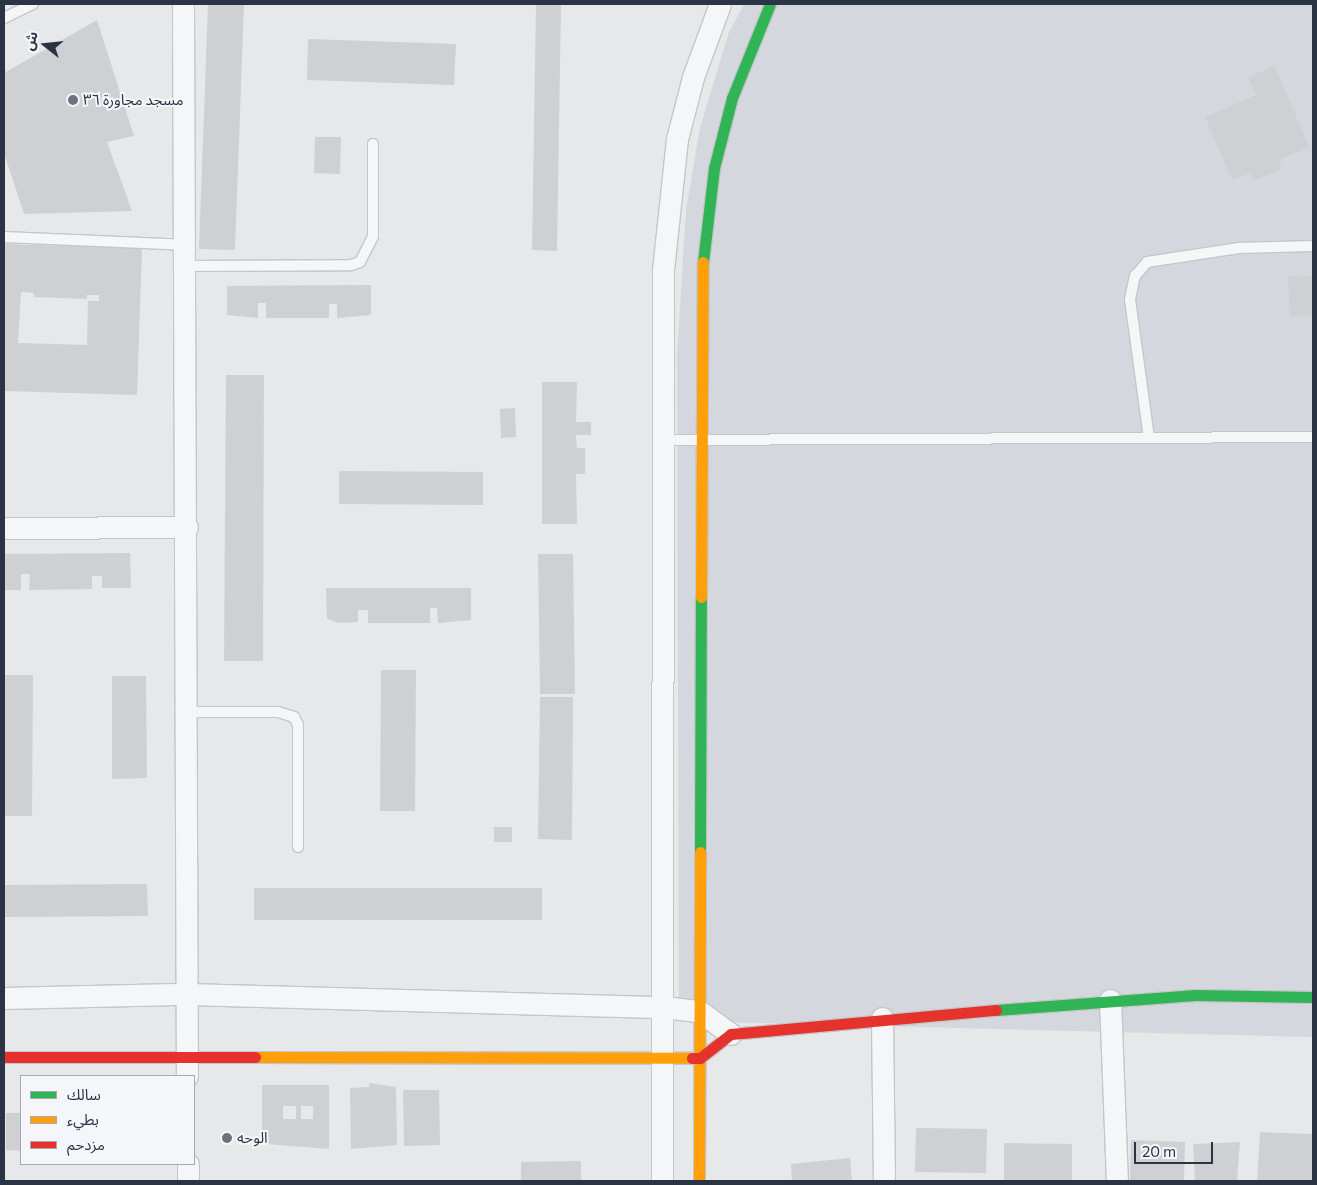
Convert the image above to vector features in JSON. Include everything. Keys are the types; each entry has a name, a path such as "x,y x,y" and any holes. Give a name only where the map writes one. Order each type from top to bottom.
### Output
{"street":[{"path":"183,4 187,527 187,1075"},
{"path":"662,1181 664,1007 661,440 668,203 693,77 720,4"},
{"path":"700,1181 699,1011 703,239 714,168 732,98 770,4"},
{"path":"4,528 187,527"},
{"path":"4,998 187,994 664,1007 699,1011 731,1034"},
{"path":"4,1057 187,1054 663,1056 700,1058 731,1034 882,1018 1195,995 1313,997"},
{"path":"1110,1000 1117,1181"},
{"path":"882,1018 884,1181"},
{"path":"188,1165 188,1181"}],"lane":[{"path":"4,18 33,4"},
{"path":"184,266 352,265 360,262 373,237 373,144"},
{"path":"4,237 184,245"},
{"path":"1149,438 1130,299 1135,276 1147,262 1240,248 1313,246"},
{"path":"661,440 1313,438"},
{"path":"186,712 278,712 294,717 298,725 298,847"}],"shaded area":[{"path":"744,4 1313,4 1313,1037 679,1021 677,355 686,210 700,128 729,32"}],"building":[{"path":"208,4 244,4 235,250 199,249"},
{"path":"536,4 561,4 557,251 532,250"},
{"path":"97,20 134,136 107,142 132,211 24,214 4,153 4,73"},
{"path":"308,39 456,44 454,85 307,80"},
{"path":"1275,66 1309,147 1279,160 1282,169 1253,181 1250,173 1232,180 1205,117 1256,95 1248,77"},
{"path":"315,137 341,137 340,174 314,173"},
{"path":"4,244 142,248 137,395 4,391","holes":["21,292 34,293 34,297 87,299 87,295 99,295 99,301 88,301 87,345 18,343"]},
{"path":"1313,276 1313,315 1290,316 1288,277"},
{"path":"371,285 371,315 337,318 337,304 329,304 329,318 266,318 266,303 258,303 258,318 227,315 227,286"},
{"path":"226,375 264,375 263,661 224,661"},
{"path":"542,382 577,382 576,422 591,422 591,435 576,435 577,448 585,448 585,474 576,474 577,524 542,524"},
{"path":"515,408 516,437 501,438 500,409"},
{"path":"339,471 483,472 483,505 339,504"},
{"path":"130,553 131,588 102,588 102,576 92,576 92,589 29,590 30,574 21,574 21,590 4,590 4,554"},
{"path":"538,554 573,554 575,694 540,694"},
{"path":"326,588 471,588 471,620 438,623 437,608 430,608 430,623 368,623 368,610 358,610 358,622 339,623 327,619"},
{"path":"381,670 416,670 415,811 380,811"},
{"path":"4,675 33,675 32,816 4,816"},
{"path":"112,676 146,676 147,778 112,779"},
{"path":"540,697 573,697 572,840 538,839"},
{"path":"494,827 512,827 512,842 494,842"},
{"path":"147,884 148,916 5,917 5,885"},
{"path":"254,888 542,888 542,920 254,920"},
{"path":"369,1083 396,1087 397,1145 351,1149 350,1088 369,1087"},
{"path":"262,1085 329,1085 329,1149 267,1144 267,1136 262,1136","holes":["283,1106 296,1106 296,1119 283,1119","301,1106 313,1106 313,1119 301,1119"]},
{"path":"403,1090 439,1090 440,1145 404,1146"},
{"path":"6,1113 20,1113 20,1151 6,1150"},
{"path":"916,1128 987,1129 986,1173 915,1172"},
{"path":"1260,1132 1313,1134 1313,1181 1257,1181"},
{"path":"1131,1140 1185,1142 1184,1181 1130,1181"},
{"path":"1240,1142 1237,1181 1195,1181 1193,1144"},
{"path":"1004,1143 1072,1144 1072,1181 1004,1181"},
{"path":"850,1158 852,1181 792,1181 791,1164"},
{"path":"581,1161 581,1181 521,1181 521,1162"}],"traffic: fast":[{"path":"703,262 714,168 732,98 770,4"},
{"path":"700,852 701,597"},
{"path":"996,1010 1195,995 1313,997"}],"traffic: slow":[{"path":"701,597 703,262"},
{"path":"699,1181 700,852"},
{"path":"255,1057 692,1058"}],"traffic: jam":[{"path":"692,1058 700,1058 731,1034 996,1010"},
{"path":"4,1057 255,1057"}],"place":[{"name":"مسجد مجاورة ٣٦","path":"73,100"},
{"name":"الوحه","path":"227,1138"}]}
